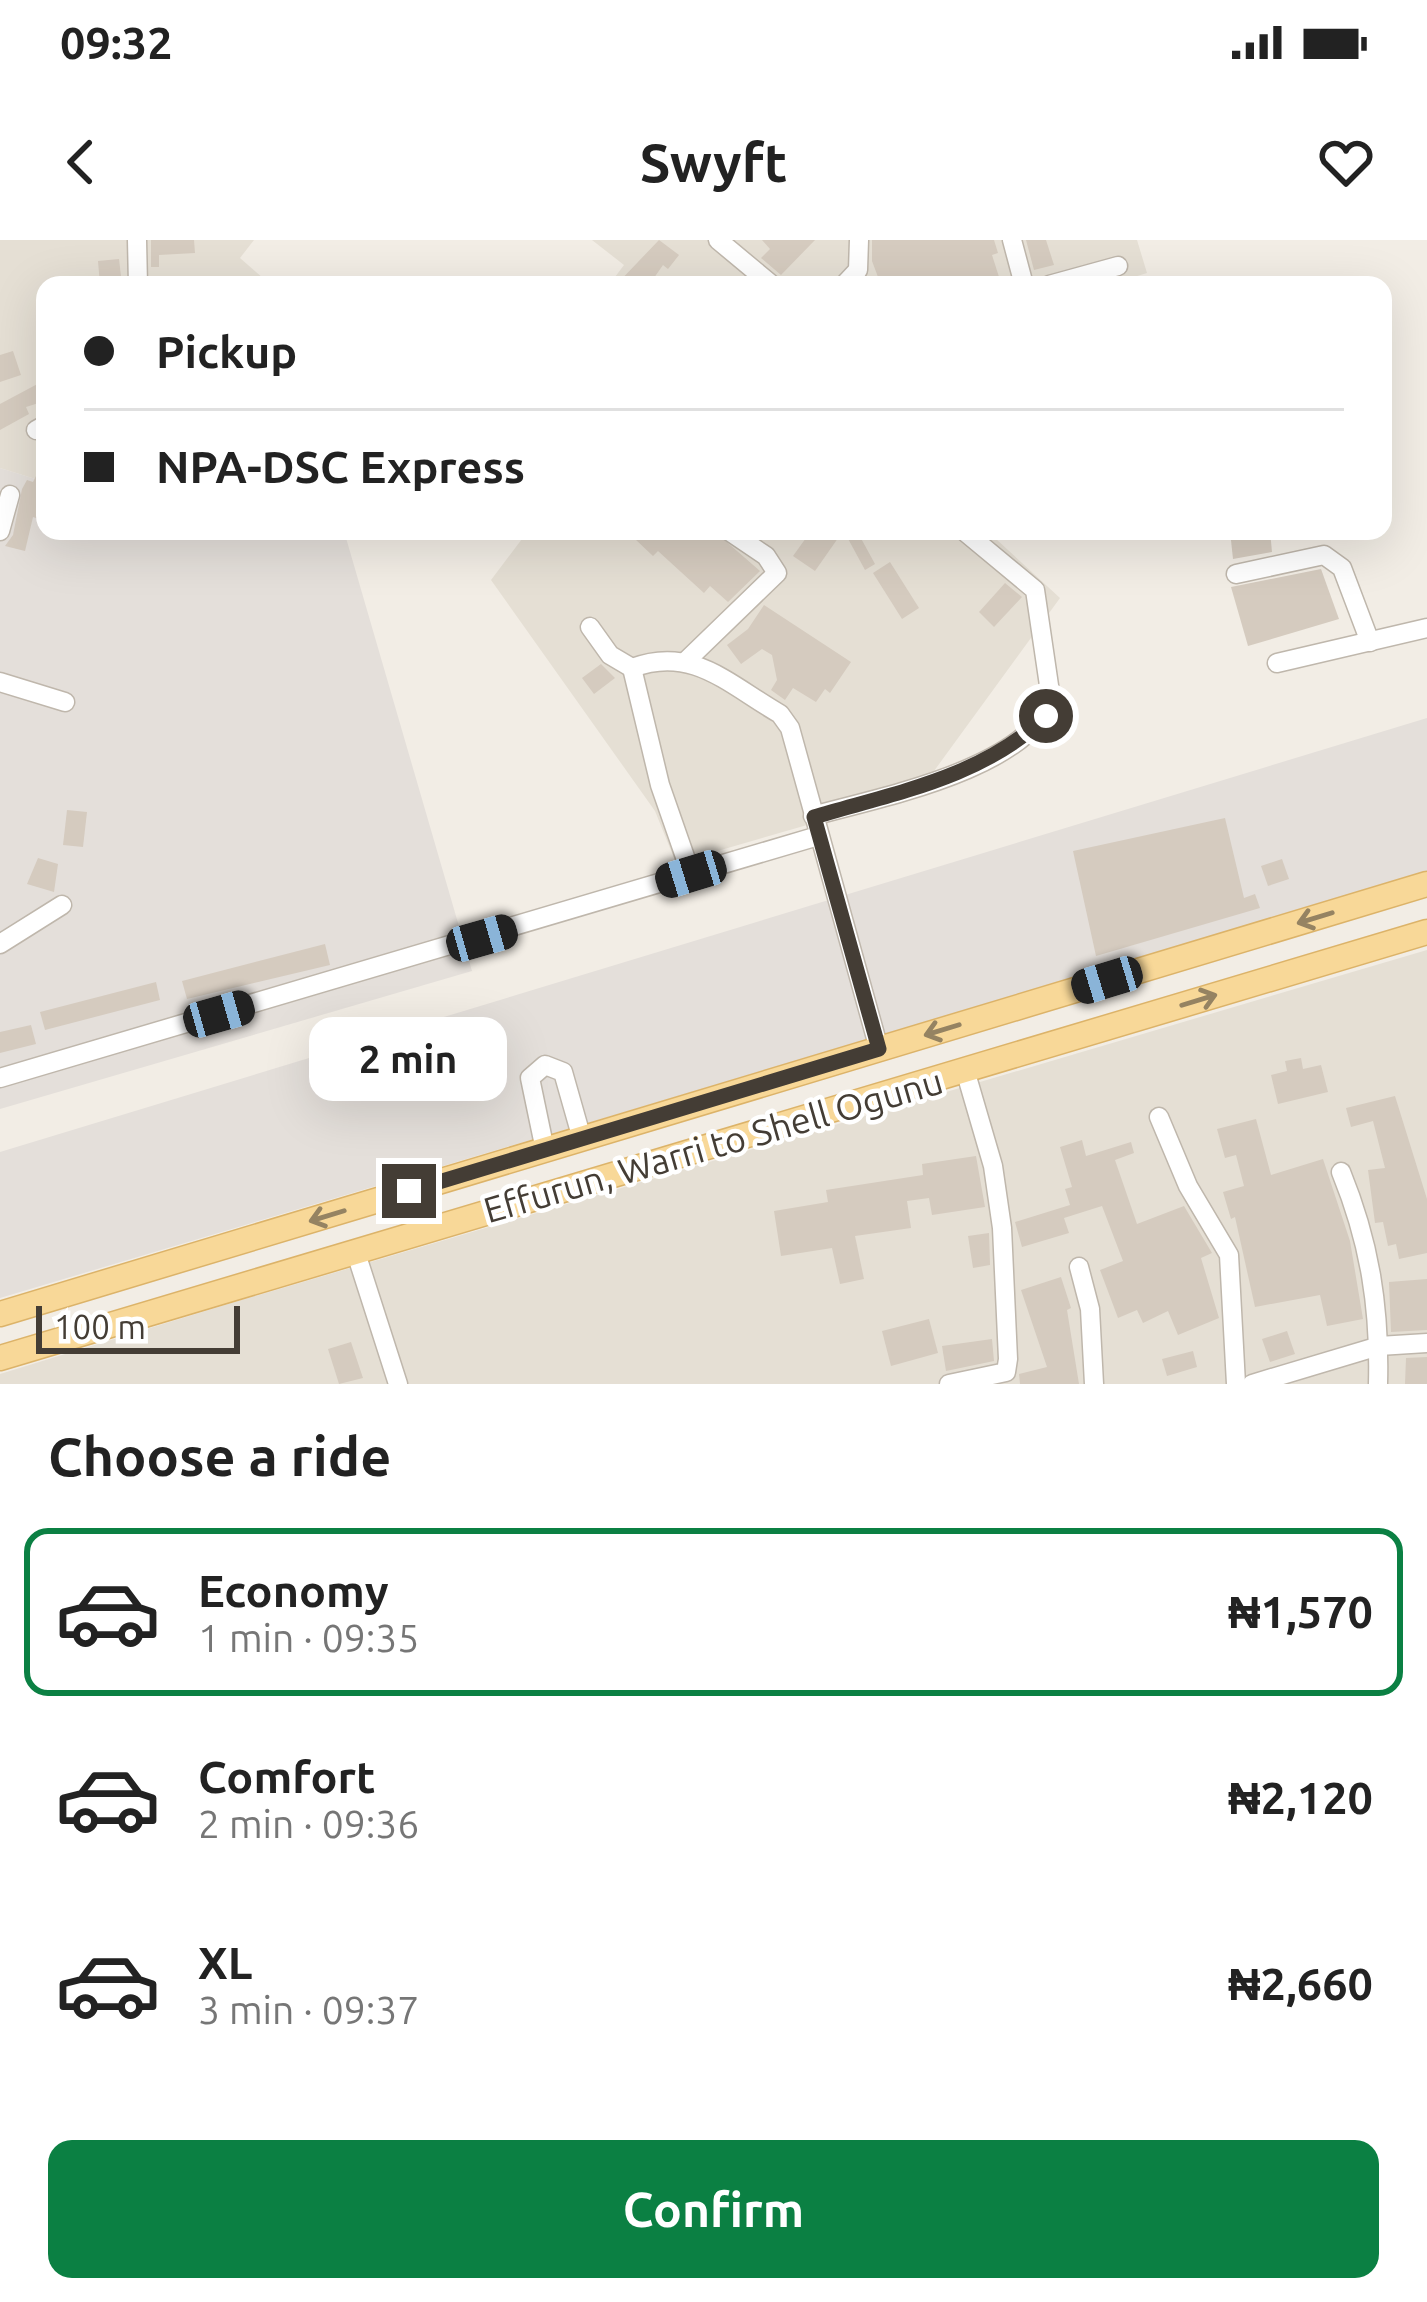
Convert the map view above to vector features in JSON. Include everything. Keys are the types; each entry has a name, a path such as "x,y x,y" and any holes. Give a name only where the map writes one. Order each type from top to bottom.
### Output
{"main road":[{"path":"0,1314 1427,884"},
{"name":"Effurun, Warri to Shell Ogunu","path":"0,1358 1427,932"}],"street":[{"path":"137,240 138,276"},
{"path":"718,240 761,276"},
{"path":"852,276 858,270 859,240"},
{"path":"1012,240 1022,276"},
{"path":"1082,276 1118,266"},
{"path":"0,531 10,495"},
{"path":"687,659 777,573 766,556 742,540"},
{"path":"0,1078 691,874 945,779 1003,749 1046,716 1051,699 1035,590 975,540"},
{"path":"1236,574 1324,555 1336,561 1370,642"},
{"path":"590,627 610,655 632,668 660,785 691,874"},
{"path":"1277,663 1427,628"},
{"path":"632,668 659,657 687,659 780,714 797,748 879,1049"},
{"path":"0,682 65,702"},
{"path":"0,944 62,905"},
{"path":"545,1150 530,1078 545,1065 563,1072 582,1138"},
{"path":"949,1384 1006,1372 1009,1359 1002,1228 993,1166 965,1070"},
{"path":"1160,1118 1188,1186 1229,1255 1236,1384"},
{"path":"1342,1172 1360,1217 1378,1292 1378,1384"},
{"path":"355,1250 398,1384"},
{"path":"1079,1267 1090,1310 1094,1384"},
{"path":"1252,1384 1379,1346 1427,1343"}],"shaded area":[{"path":"0,240 254,240 240,258 261,276 36,276 36,479 0,468"},
{"path":"592,240 1137,240 1147,273 616,276 624,265"},
{"path":"0,468 36,479 36,540 347,540 472,971 0,1109"},
{"path":"521,540 997,540 1060,598 918,793 676,863 655,811 491,580"},
{"path":"1427,718 1427,873 0,1298 0,1152"},
{"path":"1427,950 1427,1384 0,1384 0,1374 225,1305"}],"building":[{"path":"151,240 194,240 195,253 159,255 159,267 151,267"},
{"path":"659,240 679,255 655,276 625,276"},
{"path":"762,240 815,240 781,275 761,258 770,249"},
{"path":"872,240 994,240 998,253 992,255 999,276 878,276"},
{"path":"1026,240 1046,240 1054,265 1034,270"},
{"path":"119,259 121,276 99,276 98,261"},
{"path":"13,351 21,375 0,382 0,355"},
{"path":"36,385 36,404 26,407 29,414 0,430 0,404"},
{"path":"36,476 36,518 25,551 5,546 13,535 22,489 27,480 33,482"},
{"path":"636,540 724,540 760,571 728,602 710,586 704,593 658,551 653,556"},
{"path":"805,540 837,540 815,571 793,556"},
{"path":"849,540 862,540 875,564 865,570"},
{"path":"1231,540 1271,540 1272,552 1233,559"},
{"path":"890,562 919,608 902,619 873,573"},
{"path":"1321,569 1339,619 1248,646 1231,587"},
{"path":"1005,583 1022,597 994,627 979,612"},
{"path":"764,605 851,662 830,693 825,689 816,702 793,688 785,700 771,690 777,680 772,655 762,649 741,664 727,645 748,629"},
{"path":"601,664 615,678 594,694 582,678"},
{"path":"67,810 87,812 83,847 63,845"},
{"path":"1225,818 1244,898 1255,894 1260,908 1096,956 1073,851"},
{"path":"38,858 58,864 54,892 27,884"},
{"path":"1282,859 1289,879 1268,886 1261,866"},
{"path":"325,944 330,965 187,999 182,981"},
{"path":"156,982 160,1000 45,1030 40,1012"},
{"path":"31,1025 36,1044 0,1053 0,1032"},
{"path":"1301,1058 1303,1069 1321,1065 1328,1092 1278,1104 1271,1075 1287,1071 1285,1061"},
{"path":"1395,1096 1427,1199 1427,1253 1399,1259 1396,1244 1388,1246 1383,1222 1375,1223 1368,1170 1385,1168 1373,1121 1351,1127 1346,1108"},
{"path":"1256,1119 1271,1175 1323,1159 1350,1241 1363,1319 1327,1326 1320,1295 1255,1307 1235,1217 1231,1219 1223,1192 1244,1186 1236,1155 1225,1158 1217,1129"},
{"path":"1082,1140 1086,1156 1131,1142 1134,1153 1115,1160 1137,1224 1184,1206 1212,1253 1201,1258 1219,1318 1178,1335 1168,1311 1143,1323 1137,1310 1118,1318 1100,1270 1123,1261 1102,1206 1064,1218 1069,1233 1022,1247 1015,1222 1070,1205 1065,1189 1072,1187 1060,1147"},
{"path":"976,1156 985,1207 932,1215 929,1198 907,1201 911,1228 855,1236 864,1279 840,1284 832,1248 781,1256 774,1211 828,1202 826,1190 923,1175 922,1164"},
{"path":"989,1233 990,1265 973,1268 968,1236"},
{"path":"1061,1277 1071,1308 1067,1310 1079,1384 1020,1384 1019,1374 1047,1367 1021,1290"},
{"path":"1427,1279 1427,1330 1391,1332 1389,1282"},
{"path":"929,1319 938,1353 891,1366 882,1331"},
{"path":"1287,1331 1295,1354 1270,1362 1262,1339"},
{"path":"992,1339 994,1361 946,1371 942,1346"},
{"path":"351,1342 363,1378 339,1384 328,1349"},
{"path":"1193,1351 1197,1367 1167,1376 1162,1359"},
{"path":"1427,1357 1427,1384 1405,1384 1406,1358"}],"route":[{"path":"409,1191 879,1049 814,817 945,779 1003,749 1046,716"}]}
